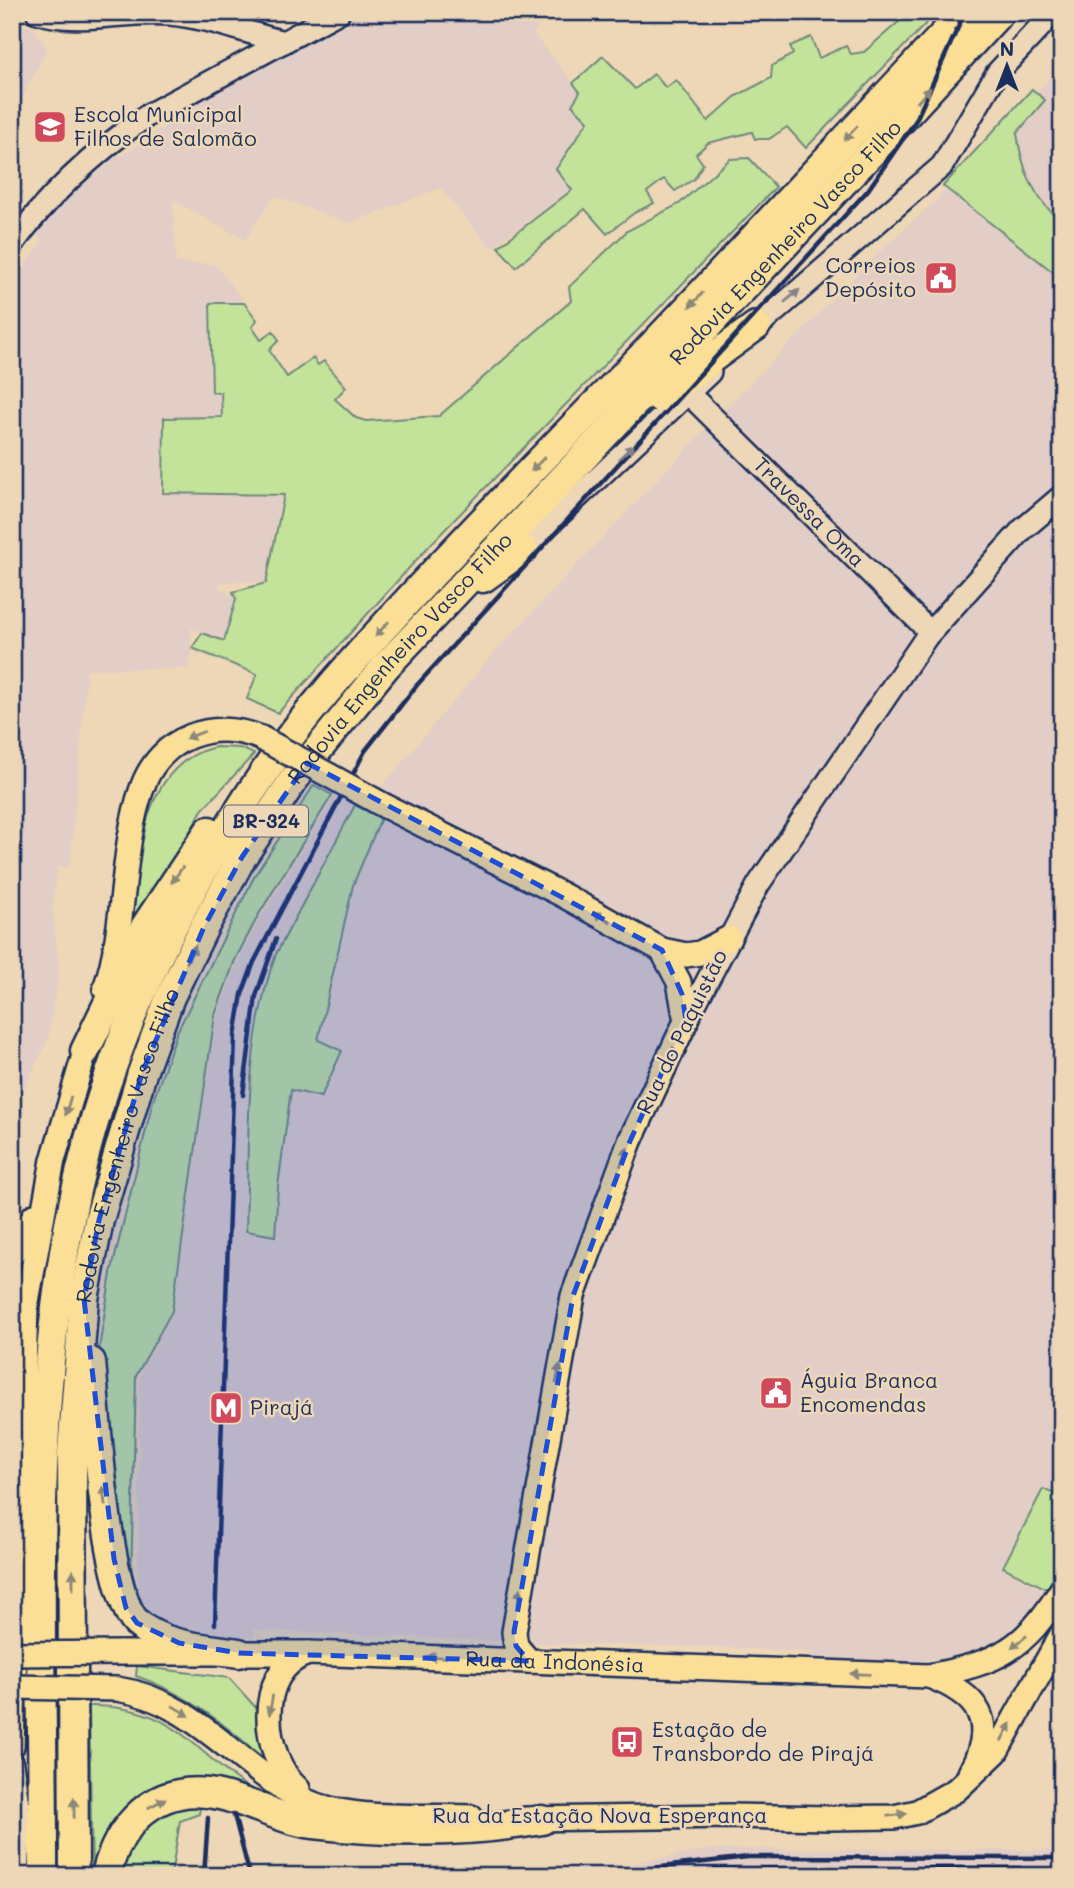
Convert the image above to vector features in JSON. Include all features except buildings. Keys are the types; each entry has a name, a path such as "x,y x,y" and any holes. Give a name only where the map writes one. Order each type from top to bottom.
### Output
{"highway":[{"name":"Rodovia Engenheiro Vasco Filho","path":"43,1876 45,1448 53,1331 71,1214 112,1072 146,986 219,844 268,767 362,652 431,575 689,307 965,12"},
{"name":"Rodovia Engenheiro Vasco Filho","path":"74,1876 72,1452 84,1299 99,1220 142,1073 170,997 204,927 242,857 294,779 385,667 870,154 1000,12"},
{"path":"546,495 672,385 756,326"},
{"path":"433,615 523,549"},
{"path":"85,1052 162,897 222,813 268,767"},
{"path":"84,1299 105,1500 118,1586 126,1608 137,1623 160,1637 239,1653"},
{"path":"106,1876 118,1839 131,1823 147,1808 180,1793 225,1797 312,1824 468,1830 542,1820"}],"main road":[{"path":"37,12 70,20 109,14 174,14 284,42"},
{"path":"12,245 43,208 123,132 148,115 339,12"},
{"name":"Rodovia Engenheiro Vasco Filho","path":"523,549 756,326 942,166 997,73 1054,12"},
{"name":"Travessa Oma","path":"688,393 930,632"},
{"name":"Rua do Paquistão","path":"529,1661 516,1646 514,1632 572,1296 630,1141 686,1020 758,885 930,632 1022,530 1062,496"},
{"path":"12,1254 36,1211 112,969 137,807 149,772 166,751 196,733 222,729 261,738 385,806 561,894 662,950 686,955 700,953 729,938"},
{"path":"662,950 679,982 686,1020"},
{"path":"12,1746 26,1307 53,1160"},
{"path":"12,1420 18,1527"},
{"name":"Rua da Indonésia","path":"12,1654 307,1653 929,1676 963,1669 1002,1655 1039,1625 1062,1589"},
{"path":"964,1785 996,1752 1062,1634"},
{"path":"307,1653 298,1656 282,1671 272,1697 269,1730 276,1762 285,1776 322,1807"},
{"path":"929,1676 952,1685 969,1696 980,1711 980,1749 964,1785"},
{"name":"Rua da Estação Nova Esperança","path":"12,1687 117,1689 139,1692 192,1717 267,1777 322,1807 351,1812 542,1820 716,1816 894,1817 917,1812 964,1785"},
{"path":"12,1764 20,1818 17,1876"}],"highlighted area":[{"path":"307,763 662,950 682,994 686,1021 630,1141 573,1296 514,1632 516,1646 529,1661 239,1653 179,1643 137,1623 126,1608 114,1559 84,1299 99,1220 142,1073 204,927 242,857"}],"shaded area":[{"path":"361,12 551,12 533,33 580,92 572,105 587,121 555,169 571,190 491,248 440,188 350,223 274,196 245,240 173,200 176,263 215,264 244,302 209,302 211,393 221,393 221,417 164,417 161,493 282,496 265,582 220,582 220,589 225,589 235,599 224,641 191,628 191,648 256,675 244,704 255,675 191,650 190,669 87,669 70,867 57,867 53,908 59,971 48,1040 16,1104 26,1110 12,1143 12,286 43,241 35,233 110,155 122,156 209,95"},
{"path":"12,22 34,28 47,49 12,118"},
{"path":"1062,64 1062,1582 1023,1627 986,1650 902,1665 810,1662 811,1652 715,1647 555,1644 254,1630 254,1637 210,1636 165,1625 138,1601 140,1376 173,1312 217,1017 237,963 257,925 349,773 242,716 244,704 243,716 378,787 384,784 499,647 698,437 873,258 932,204"},
{"path":"713,1849 1062,1850 1062,1876 386,1876 467,1872 467,1869 621,1865"}],"green space":[{"path":"903,12 937,12 806,148 787,127 769,139 755,139 752,132 708,143 696,154 703,164 694,179 675,191 664,179 647,192 654,203 634,213 607,234 585,209 516,267 498,247 572,190 556,169 588,121 572,105 580,92 573,83 603,56 635,89 654,74 666,88 676,80 708,121 736,96 771,78 772,66 793,54 790,46 811,37 819,58 846,46 851,54 864,52 902,19"},
{"path":"1032,89 1045,100 1017,133 1030,182 1043,203 1062,223 1062,279 943,186"},
{"path":"749,158 776,187 429,546 278,713 247,699 257,674 192,648 202,633 224,641 236,599 233,592 266,583 284,495 163,493 164,418 222,417 221,392 212,392 210,303 244,303 257,320 252,327 261,340 273,331 279,340 269,350 287,377 313,358 318,365 324,361 346,387 335,399 356,418 366,421 439,416 571,301 569,287 627,231 679,204 730,159"},
{"path":"216,747 240,748 254,754 202,810 124,955 143,832 153,803 168,778 188,758"},
{"path":"314,785 332,795 259,914 235,960 215,1015 172,1311 136,1376 131,1583 96,1368 111,1273 153,1101 177,1032 255,875"},
{"path":"355,805 381,818 353,885 318,1040 342,1051 321,1097 291,1090 278,1186 275,1236 246,1231 250,1091 258,1021 266,987 276,954"},
{"path":"24,1251 14,1317 12,1371 12,1268"},
{"path":"1043,1489 1062,1497 1062,1575 1053,1592 1003,1567"},
{"path":"137,1666 229,1678 258,1710 262,1757 233,1732 188,1700 136,1676"},
{"path":"89,1706 120,1708 166,1723 260,1795 175,1786 97,1876 92,1876"},
{"path":"201,1801 199,1814 180,1821 171,1876 114,1876 150,1815"}],"railway":[{"path":"215,1624 235,1036 242,994 254,962 365,751 417,685 868,190 916,120 965,12"},
{"path":"243,1095 256,996 276,939"},
{"path":"234,1815 250,1876"},
{"path":"204,1876 208,1818"},
{"path":"583,1876 748,1857 1062,1858"},
{"path":"715,1869 1020,1868"}],"place":[{"name":"Escola Municipal Filhos de Salomão","path":"50,127"},
{"name":"Correios Depósito","path":"941,278"},
{"name":"Águia Branca Encomendas","path":"776,1393"},
{"name":"Pirajá","path":"226,1408"},
{"name":"Estação de Transbordo de Pirajá","path":"627,1742"}]}
